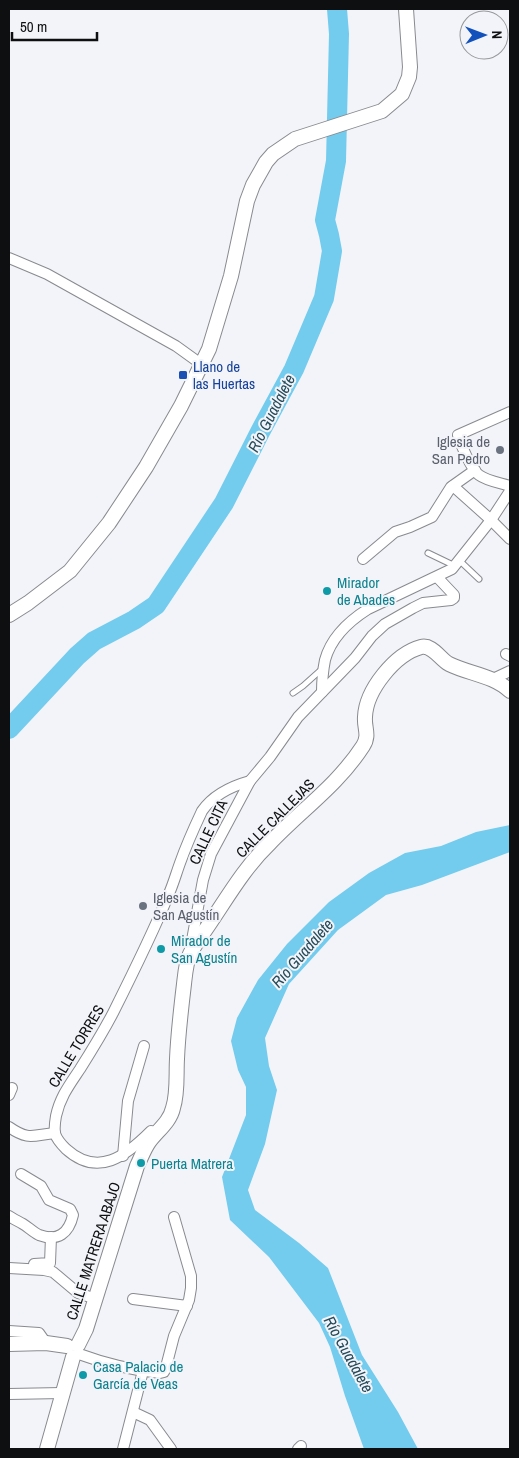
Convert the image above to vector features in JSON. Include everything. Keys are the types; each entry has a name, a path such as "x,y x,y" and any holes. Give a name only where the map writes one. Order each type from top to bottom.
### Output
{"street":[{"path":"9,615 70,571 109,523 146,467 181,406 209,349 231,276 247,201 253,185 266,162 283,146 295,139 382,111 402,94 409,77 410,67 406,9"},
{"path":"9,258 47,274 176,346 201,364"},
{"path":"510,412 458,435 477,473 483,478 510,486"},
{"path":"363,559 395,532 432,517 452,486 475,470"},
{"path":"452,486 510,539"},
{"path":"322,692 327,653 345,626 356,616 396,595 446,573 458,564 491,520 510,490"},
{"name":"CALLE CITA","path":"189,956 207,864 250,781 270,757 298,717 385,624 418,605 454,598 454,595 436,577"},
{"name":"CALLE CALLEJAS","path":"164,1124 170,1116 175,1099 178,1034 189,956 230,892 252,862 268,844 340,776 364,744 367,735 366,710 377,682 402,656 422,646 430,647 448,664 493,678"},
{"path":"493,678 510,671"},
{"path":"493,678 510,691"},
{"name":"CALLE TORRES","path":"55,1133 56,1115 62,1098 103,1032 168,897 202,811 206,805 223,792 233,786 250,781"},
{"path":"123,1156 128,1101 144,1046"},
{"path":"9,1127 27,1137 55,1133 58,1141 74,1156 86,1162 98,1163 123,1156 157,1126 164,1124"},
{"name":"CALLE MATRERA ABAJO","path":"47,1449 74,1350 86,1330 138,1166 149,1142 164,1124"},
{"path":"21,1174 41,1186 48,1200 70,1209 73,1215 70,1226 56,1236 50,1264 25,1264 25,1269"},
{"path":"9,1216 36,1233 56,1236"},
{"path":"9,1344 46,1343 74,1350 113,1366 164,1372 174,1336 190,1296 191,1281 174,1217"},
{"path":"9,1268 53,1272 78,1293 96,1299"},
{"path":"133,1299 187,1306"},
{"path":"9,1331 39,1333 46,1343"},
{"path":"123,1449 143,1371"},
{"path":"9,1394 62,1393"},
{"path":"133,1412 150,1420 171,1449"}],"lane":[{"path":"428,553 458,564 479,580"},
{"path":"293,693 324,667"}],"water":[{"path":"510,825 510,852 422,885 386,895 338,930 289,984 265,1038 269,1066 277,1090 265,1144 248,1190 255,1210 299,1243 328,1268 362,1355 398,1412 418,1449 364,1449 330,1347 319,1323 269,1257 230,1220 222,1177 246,1115 246,1087 238,1070 231,1041 237,1018 258,980 287,944 329,902 369,873 405,853 441,846 476,832"}],"waterway":[{"name":"Río Guadalete","path":"9,729 77,656 94,641 134,620 156,605 224,503 294,369 324,298 332,251 325,220 336,161 339,34 337,9"}],"place":[{"name":"Llano de las Huertas","path":"183,375"},
{"name":"Iglesia de San Pedro","path":"500,450"},
{"name":"Mirador de Abades","path":"327,591"},
{"name":"Iglesia de San Agustín","path":"143,906"},
{"name":"Mirador de San Agustín","path":"161,949"},
{"name":"Puerta Matrera","path":"141,1163"},
{"name":"Casa Palacio de García de Veas","path":"83,1375"}]}
